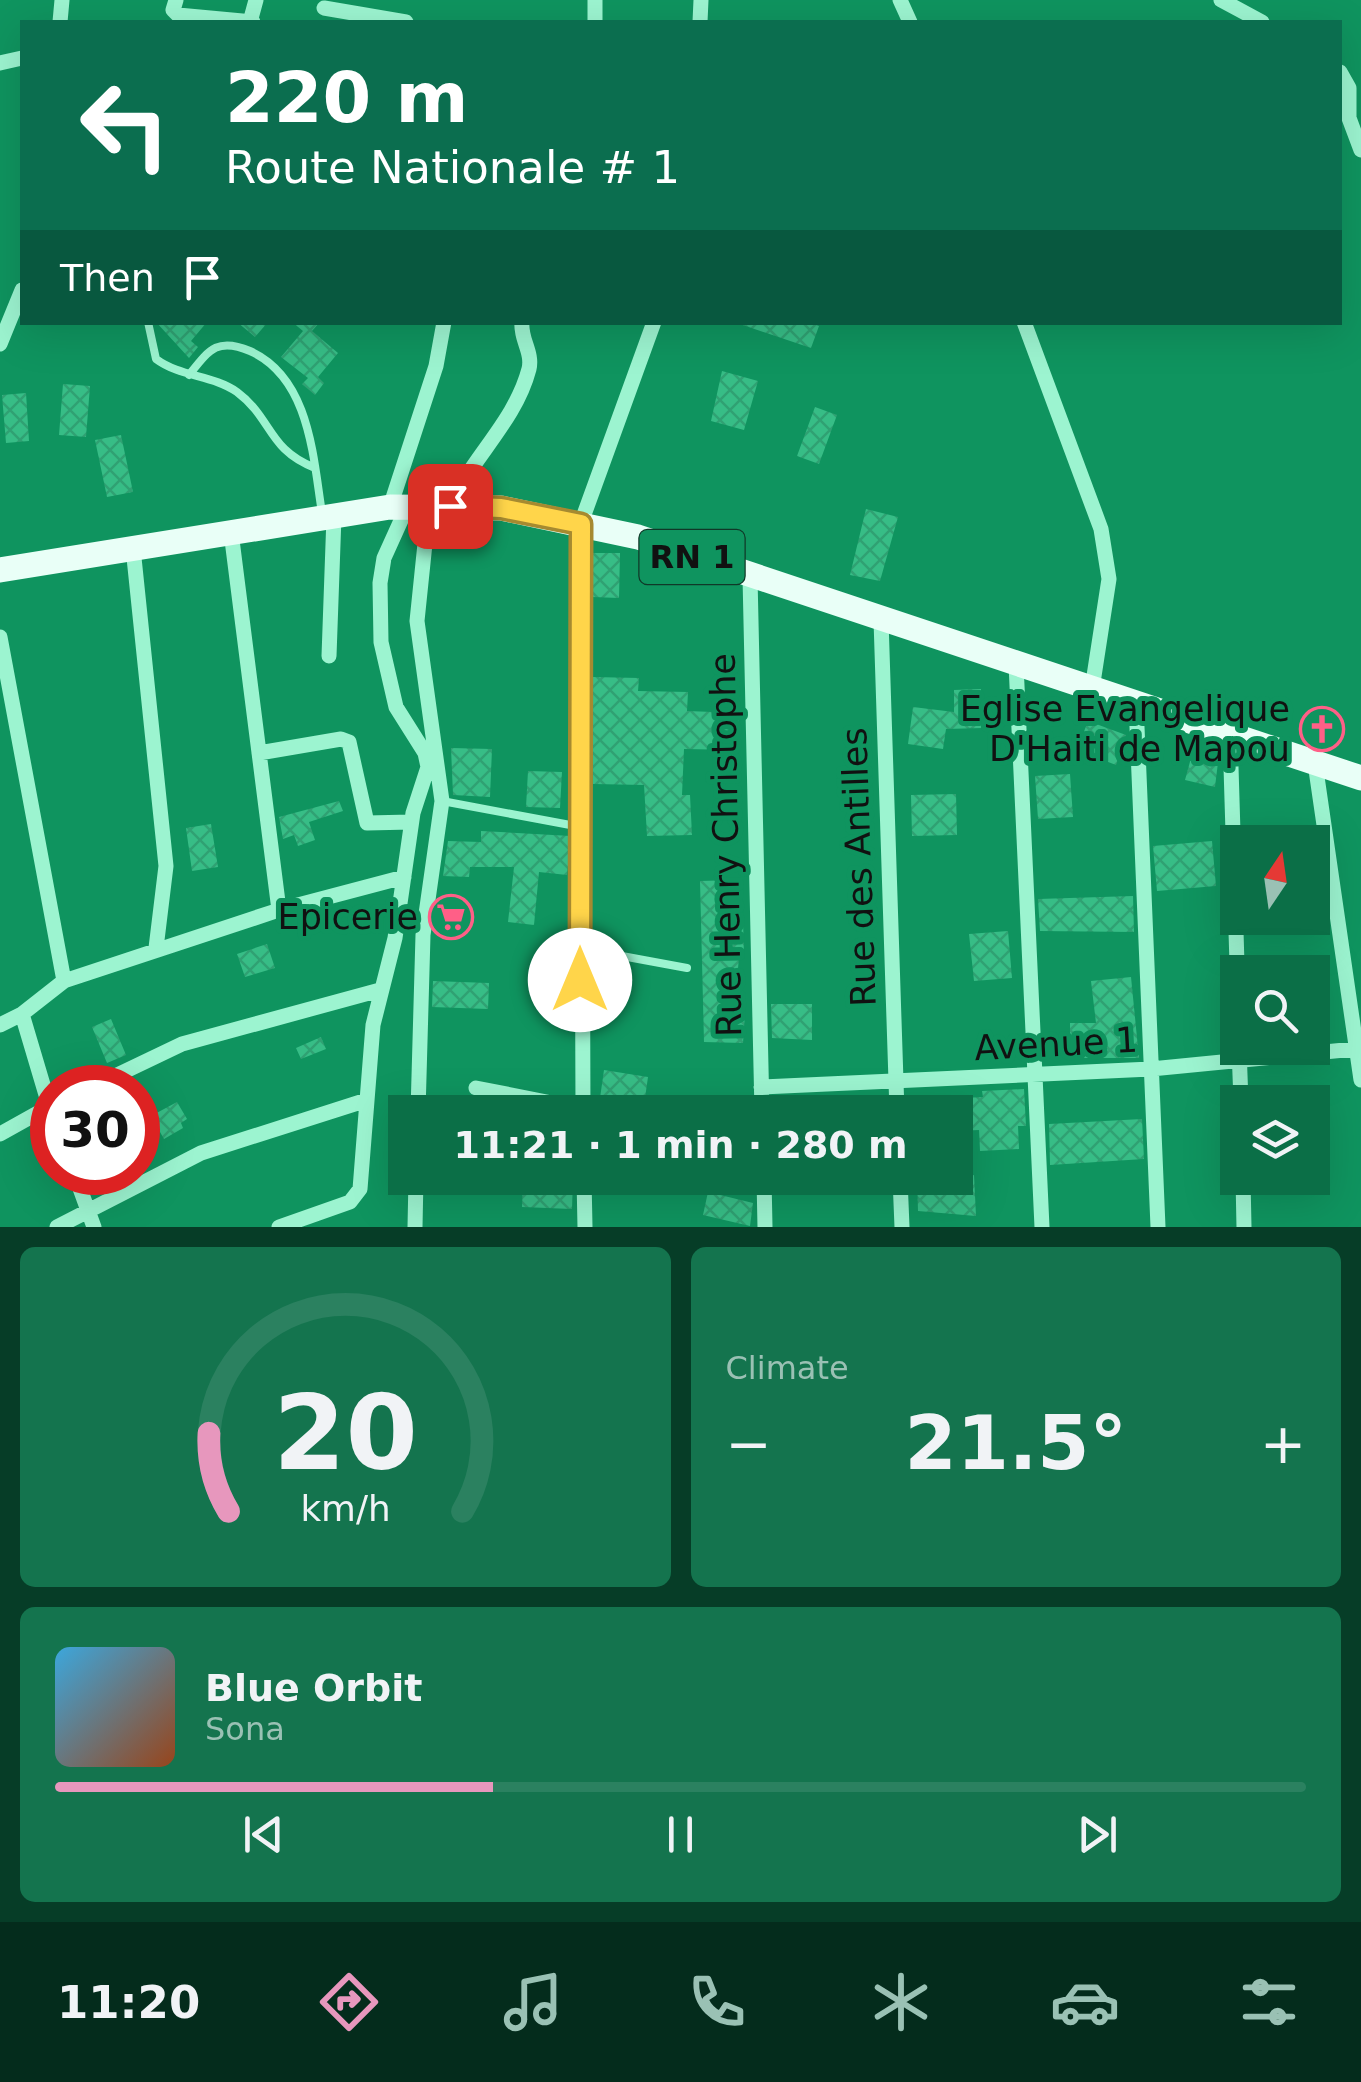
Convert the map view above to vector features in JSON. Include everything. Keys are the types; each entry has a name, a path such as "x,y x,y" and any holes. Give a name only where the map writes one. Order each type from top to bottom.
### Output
{"main road":[{"name":"RN 1","path":"0,570 328,517 419,506 501,508 638,538 1361,778"}],"street":[{"path":"176,0 174,10 178,15 230,20"},
{"path":"1221,0 1258,20"},
{"path":"323,10 392,20"},
{"path":"1342,76 1349,88 1350,118 1361,150"},
{"path":"0,344 20,295"},
{"path":"419,1095 424,935 442,802 417,620 419,506 443,325"},
{"path":"279,1227 357,1197 380,990 395,938 412,822 428,767 425,752 396,707 386,671 380,583 384,558 419,506 465,471 500,432 529,371 522,325"},
{"path":"582,1095 581,524 653,325"},
{"path":"1025,325 1101,529 1110,579 1092,688"},
{"path":"328,517 328,656"},
{"path":"231,532 279,910"},
{"path":"132,548 166,866 156,948"},
{"name":"Rue Henry Christophe","path":"750,577 761,1095"},
{"name":"Rue des Antilles","path":"881,620 896,1095"},
{"path":"0,637 64,981"},
{"path":"1016,664 1042,1227"},
{"path":"1136,703 1158,1227"},
{"path":"1230,734 1237,955"},
{"path":"259,753 349,742 368,823 412,822"},
{"path":"1315,763 1361,1080"},
{"path":"0,1025 22,1014 64,981 279,910 404,877"},
{"path":"138,1065 182,1044 380,990"},
{"path":"22,1014 38,1065"},
{"name":"Avenue 1","path":"1330,1050 1355,1049"},
{"name":"Avenue 1","path":"761,1087 1150,1069 1220,1057"},
{"path":"476,1088 508,1095"},
{"path":"57,1227 91,1219 201,1153 367,1100"},
{"path":"0,1134 30,1119"},
{"path":"82,1195 91,1219"},
{"path":"414,1227 415,1195"},
{"path":"584,1195 584,1227"},
{"path":"765,1195 766,1227"},
{"path":"901,1195 902,1227"},
{"path":"1243,1195 1244,1227"}],"lane":[{"path":"149,325 156,359 189,376 236,392 259,415 283,453 314,468"},
{"path":"189,376 213,345 234,344 258,355 297,398 328,517"},
{"path":"442,802 581,827"},
{"path":"580,948 687,968"}],"building":[{"path":"159,325 204,325 191,341 198,347 189,358"},
{"path":"241,325 265,325 255,337"},
{"path":"296,325 317,325 312,331 338,353 318,377 324,383 315,395 302,384 308,378 281,357 303,331"},
{"path":"743,325 816,325 811,348"},
{"path":"722,371 758,381 744,430 711,421"},
{"path":"63,384 90,386 86,437 59,435"},
{"path":"26,393 29,441 6,443 2,395"},
{"path":"815,407 837,415 819,464 797,456"},
{"path":"121,435 133,492 107,497 95,440"},
{"path":"866,509 898,517 880,581 850,575"},
{"path":"592,553 620,553 619,598 592,597"},
{"path":"593,677 639,678 638,691 688,692 687,711 739,713 738,750 684,749 682,795 690,795 692,835 647,836 644,785 593,784"},
{"path":"981,689 982,728 946,729 943,749 908,744 913,707 954,712 954,690"},
{"path":"1316,710 1335,714 1329,745 1311,741"},
{"path":"1088,721 1126,735 1116,765 1077,750"},
{"path":"1194,747 1219,754 1215,787 1185,780"},
{"path":"451,748 492,749 490,797 453,795"},
{"path":"528,771 562,772 560,808 526,807"},
{"path":"1070,774 1073,817 1038,819 1035,776"},
{"path":"956,794 957,835 912,836 911,795"},
{"path":"339,801 343,811 309,822 315,840 298,846 294,835 283,839 279,817"},
{"path":"211,824 218,867 192,871 186,828"},
{"path":"481,831 571,836 567,875 539,872 534,925 508,922 514,867 470,867 469,877 443,876 448,841 481,842"},
{"path":"1212,841 1216,886 1157,891 1153,846"},
{"path":"736,880 737,921 743,921 744,957 739,957 737,980 738,1013 745,1013 743,1043 704,1042 700,881"},
{"path":"1133,896 1134,932 1040,931 1038,899"},
{"path":"1008,931 1012,978 974,981 969,934"},
{"path":"267,944 275,968 245,977 237,954"},
{"path":"1131,977 1139,1058 1070,1058 1070,1023 1096,1023 1091,981"},
{"path":"433,981 489,983 488,1009 432,1007"},
{"path":"771,1004 812,1004 812,1040 772,1038"},
{"path":"111,1019 126,1055 107,1063 92,1027"},
{"path":"321,1037 326,1049 301,1059 296,1048"},
{"path":"604,1070 648,1077 645,1095 600,1095"},
{"path":"1024,1089 1026,1126 1018,1126 1019,1149 980,1151 979,1130 973,1130 973,1098 983,1097 982,1091"},
{"path":"177,1102 187,1119 181,1123 183,1128 164,1139 160,1111"},
{"path":"1142,1119 1144,1159 1050,1165 1049,1124"},
{"path":"973,1175 976,1216 918,1211 918,1195 973,1195"},
{"path":"522,1195 572,1195 572,1209 522,1207"},
{"path":"707,1195 753,1203 750,1226 703,1215"}],"place":[{"name":"Eglise Evangelique D'Haiti de Mapou","path":"1322,729"},
{"name":"Epicerie","path":"451,917"}],"route":[{"path":"450,506 501,508 581,524 580,980"}]}
